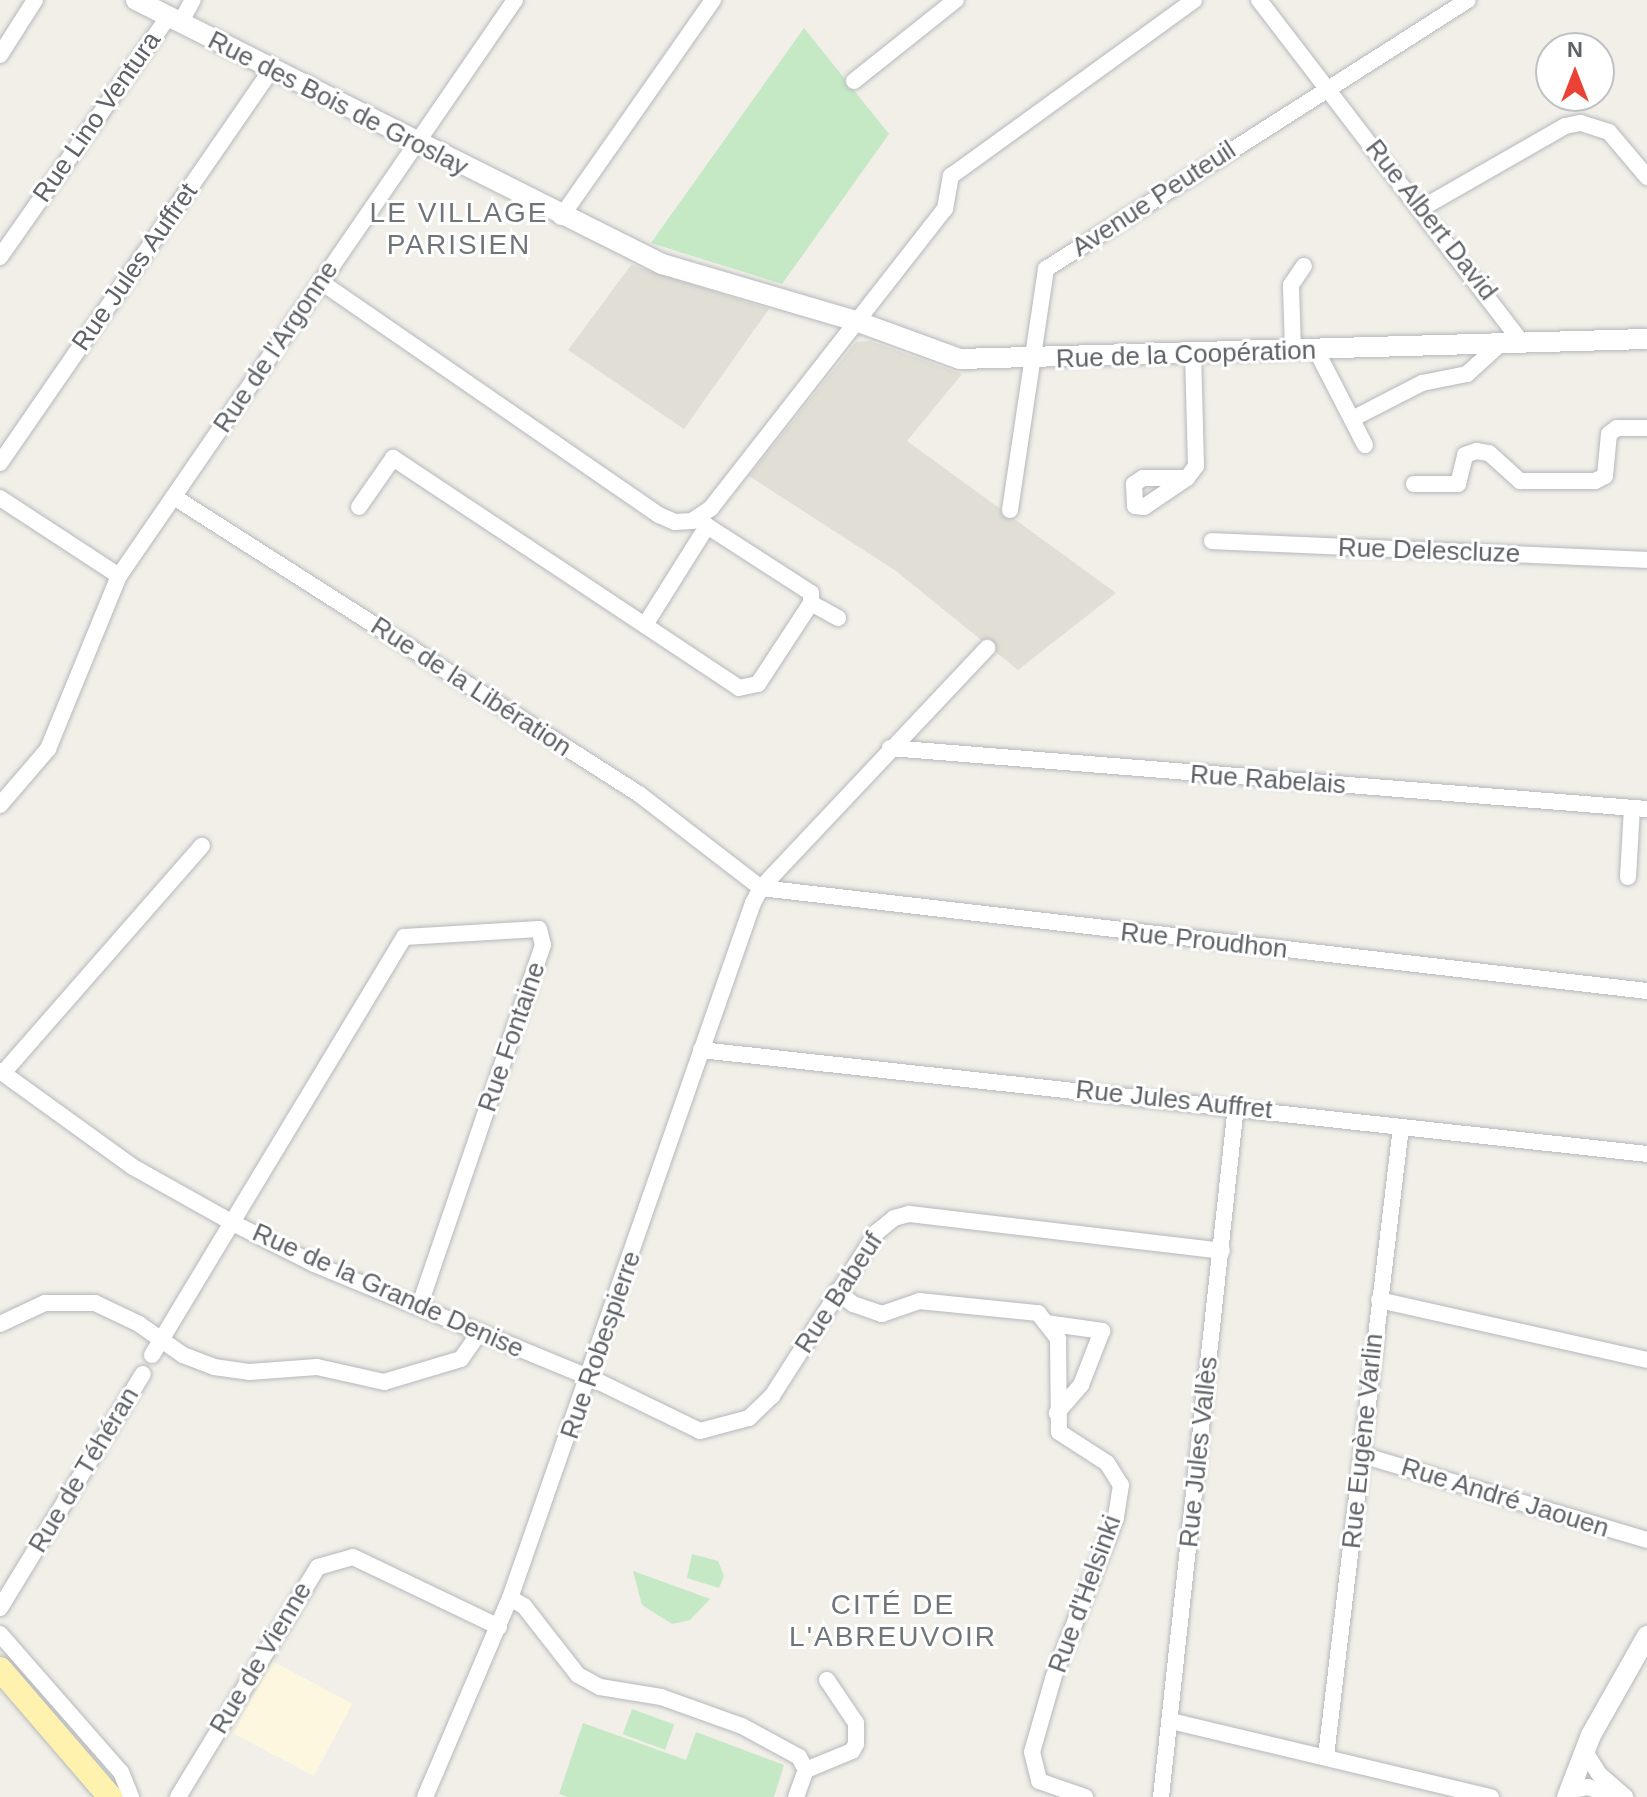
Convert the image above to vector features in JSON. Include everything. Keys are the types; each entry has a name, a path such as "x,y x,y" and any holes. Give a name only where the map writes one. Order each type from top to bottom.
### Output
{"main road":[{"path":"0,1669 110,1797"}],"street":[{"path":"0,55 35,0"},
{"name":"Rue des Bois de Groslay","path":"136,0 561,217 662,264 856,321"},
{"name":"Rue Lino Ventura","path":"0,257 174,20 193,0"},
{"name":"Rue de l'Argonne","path":"0,805 48,749 119,576 515,0"},
{"path":"561,217 713,0"},
{"path":"854,81 956,0"},
{"path":"645,625 700,521 945,209 951,176 1194,0"},
{"name":"Rue Albert David","path":"1259,0 1422,208 1523,344"},
{"name":"Avenue Peuteuil","path":"1010,510 1030,359 1046,269 1468,0"},
{"name":"Rue Jules Auffret","path":"0,463 271,70"},
{"path":"1422,208 1565,126 1581,123 1609,132 1647,177"},
{"path":"1293,350 1291,285 1304,266"},
{"path":"321,282 659,515 675,522 700,521 811,593 811,603 758,684 739,688 393,458 359,507"},
{"name":"Rue de la Coopération","path":"856,321 960,359 1523,344"},
{"path":"1523,344 1647,339"},
{"path":"1352,419 1422,383 1467,374 1500,344"},
{"path":"1316,350 1365,445"},
{"path":"1187,478 1198,460 1193,354"},
{"path":"1414,484 1458,484 1465,455 1476,451 1489,453 1520,481 1595,481 1605,476 1609,434 1617,428 1647,428"},
{"name":"Rue de la Libération","path":"174,497 639,794 761,888"},
{"path":"0,498 119,576"},
{"name":"Rue Delescluze","path":"1212,541 1647,560"},
{"path":"811,603 838,618"},
{"path":"761,888 987,648"},
{"name":"Rue Rabelais","path":"890,748 1639,809"},
{"path":"1628,877 1639,809"},
{"path":"2,1072 202,846"},
{"name":"Rue Proudhon","path":"761,888 1647,991"},
{"name":"Rue Robespierre","path":"425,1797 510,1598 591,1378 701,1050 761,888"},
{"name":"Rue Fontaine","path":"231,1222 404,937 539,929 543,945 420,1305"},
{"name":"Rue Jules Auffret","path":"701,1050 1236,1106 1647,1154"},
{"name":"Rue de la Grande Denise","path":"2,1072 147,1174 231,1222 314,1264 420,1305 591,1378"},
{"name":"Rue Jules Vallès","path":"1161,1797 1236,1106"},
{"name":"Rue Eugène Varlin","path":"1326,1756 1401,1127"},
{"name":"Rue Babeuf","path":"591,1378 700,1431 727,1428 749,1418 772,1396 877,1232 909,1214 1222,1251"},
{"path":"156,1348 231,1222"},
{"path":"837,1291 853,1304 882,1314 919,1301 1038,1313 1058,1339 1062,1359 1057,1413"},
{"path":"1379,1300 1647,1360"},
{"path":"0,1324 45,1303 77,1301 114,1310 156,1348 234,1371 317,1367 384,1382 461,1359 480,1332"},
{"path":"1046,1323 1102,1331 1081,1385 1057,1413"},
{"name":"Rue de Téhéran","path":"0,1608 143,1374"},
{"name":"Rue d'Helsinki","path":"1057,1413 1059,1432 1107,1463 1121,1485 1116,1517 1053,1679 1032,1752 1039,1781 1085,1797"},
{"name":"Rue André Jaouen","path":"1362,1455 1647,1540"},
{"name":"Rue de Vienne","path":"178,1797 318,1567 353,1557 499,1627"},
{"path":"510,1598 524,1606 578,1675 600,1687 661,1697 742,1726 799,1757 813,1797"},
{"path":"0,1634 121,1772 131,1797"},
{"path":"1568,1794 1584,1750 1647,1636"},
{"path":"796,1797 805,1773 852,1751 856,1744 856,1723 827,1680"},
{"path":"1171,1721 1491,1797"},
{"path":"1584,1750 1599,1774 1625,1797"},
{"path":"1568,1794 1588,1787 1617,1797"}],"shaded area":[{"path":"631,265 769,309 684,429 568,350"},
{"path":"870,341 962,374 907,441 1116,593 1018,670 896,571 749,476 856,342"},
{"path":"272,1661 352,1704 314,1776 234,1733"}],"green space":[{"path":"804,28 889,134 782,284 651,243"},
{"path":"692,1554 718,1561 724,1576 719,1588 687,1578"},
{"path":"633,1571 710,1599 690,1620 672,1624 642,1605"},
{"path":"632,1709 674,1724 665,1750 623,1734"},
{"path":"583,1723 686,1760 696,1732 784,1765 774,1797 568,1797 559,1794"}],"district":[{"name":"LE VILLAGE PARISIEN","path":"459,229"},
{"name":"CITÉ DE L'ABREUVOIR","path":"893,1621"}]}
